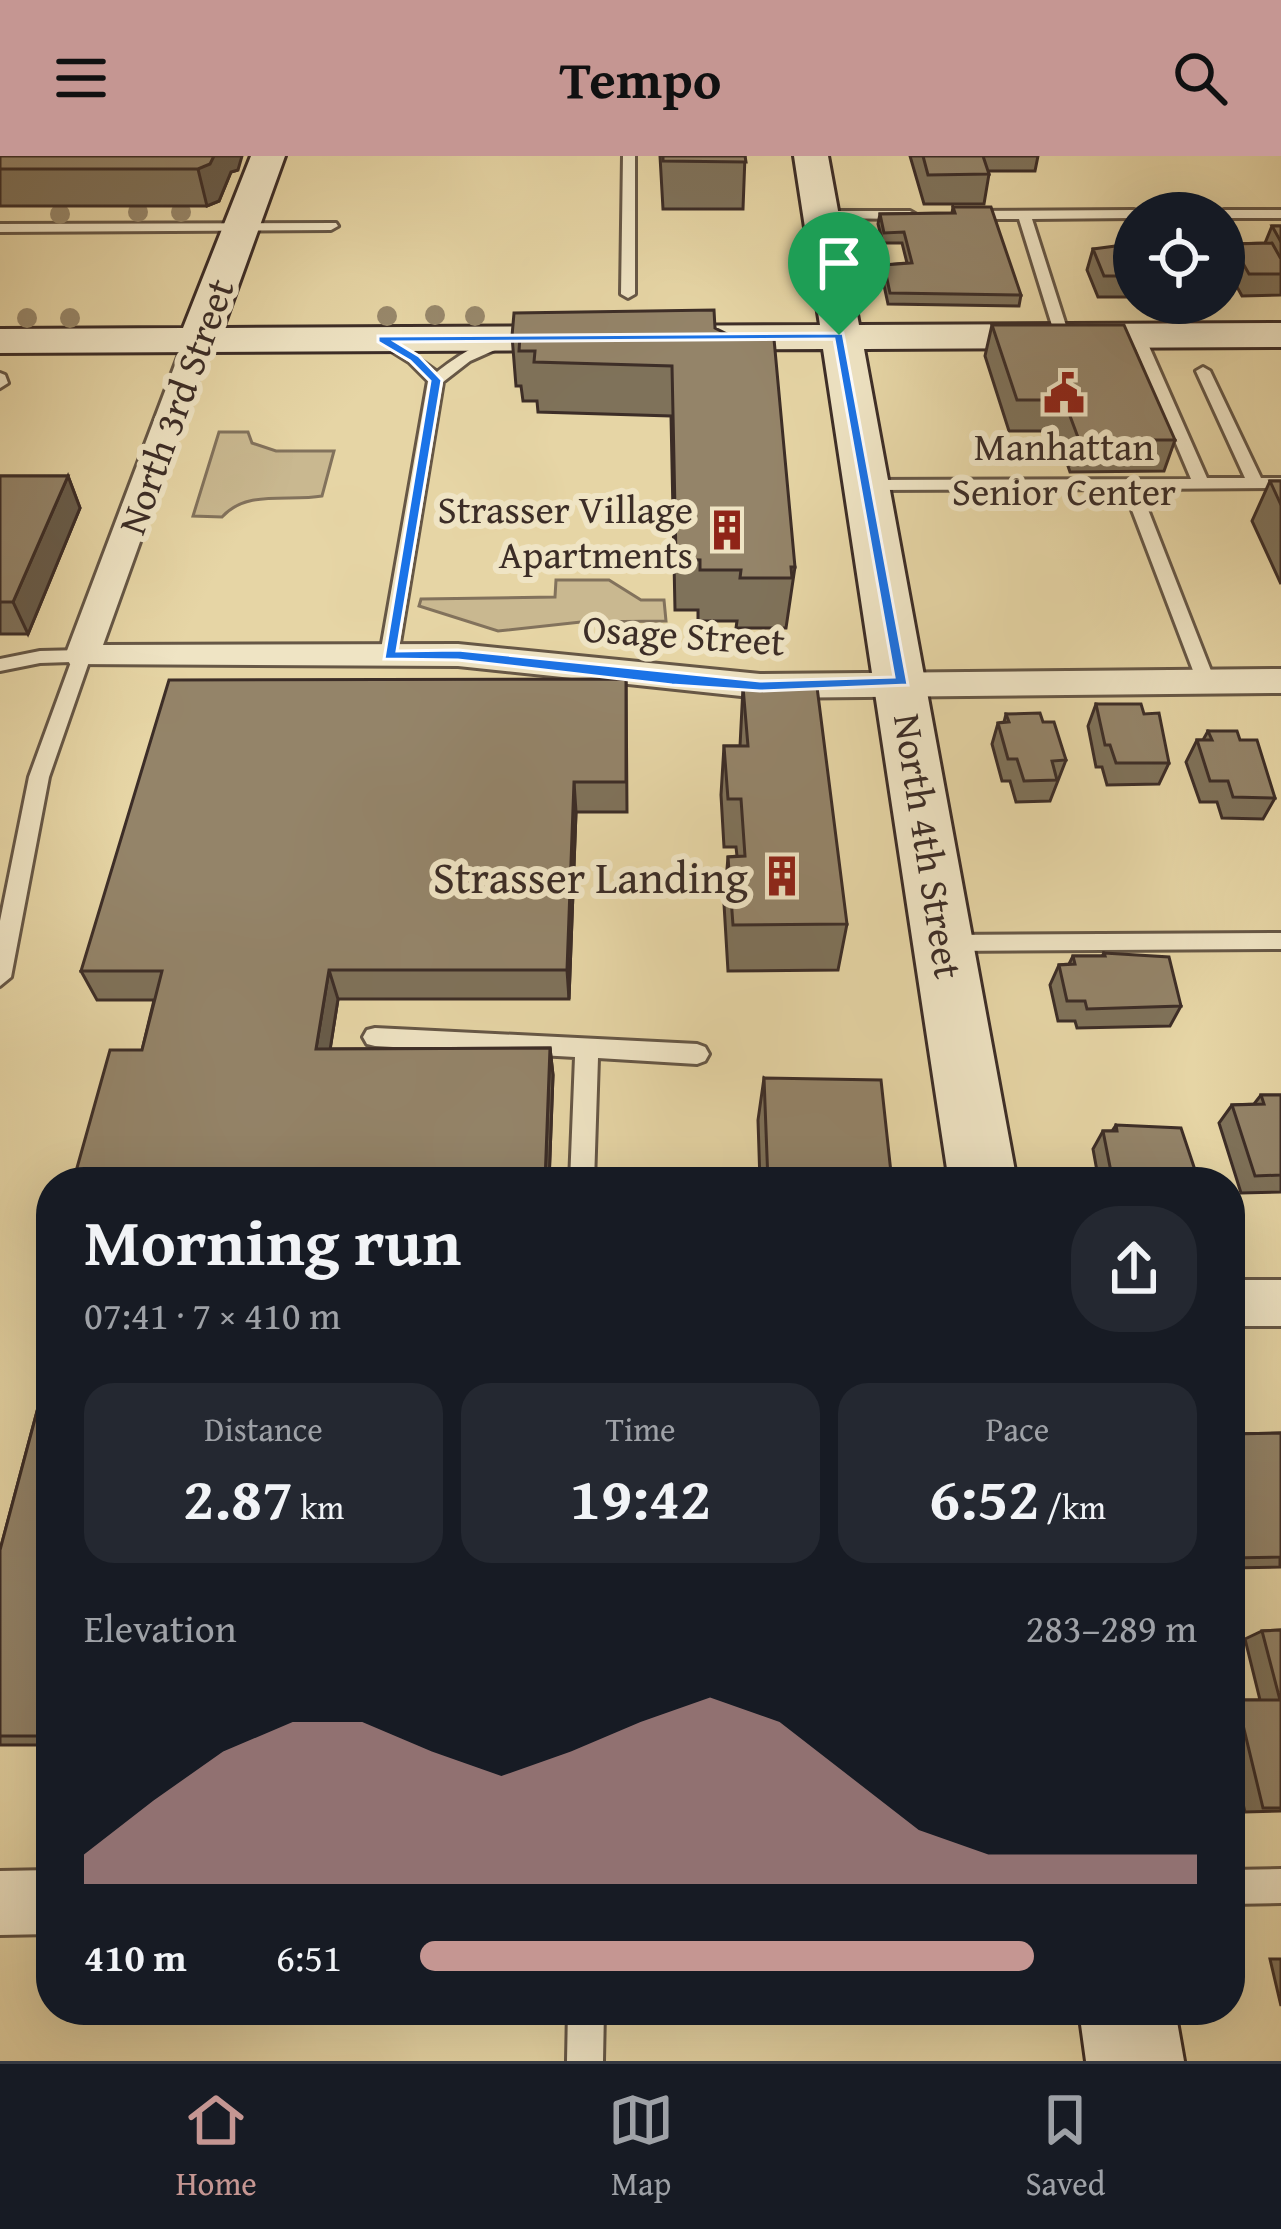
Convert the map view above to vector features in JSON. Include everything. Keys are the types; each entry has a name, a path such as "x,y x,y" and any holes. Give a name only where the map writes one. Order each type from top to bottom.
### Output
{"main road":[{"name":"North 3rd Street","path":"199,340 268,156"},
{"name":"North 4th Street","path":"812,156 981,1167"},
{"path":"0,341 1281,335"},
{"path":"1129,2025 1135,2061"}],"street":[{"name":"North 3rd Street","path":"82,656 199,340"},
{"name":"Osage Street","path":"82,656 458,655 760,686 1281,681"},
{"path":"1245,1303 1281,1304"},
{"path":"0,1903 36,1902"}],"lane":[{"path":"628,294 629,156"},
{"path":"822,215 1113,214"},
{"path":"1245,214 1281,214"},
{"path":"1024,215 1062,335"},
{"path":"0,228 332,226"},
{"path":"1137,335 1201,484"},
{"path":"389,656 436,380 465,358 516,338"},
{"path":"382,339 414,358 436,380"},
{"path":"1203,371 1255,484"},
{"path":"867,485 1281,483"},
{"path":"1130,484 1206,681"},
{"path":"0,665 82,656 39,777 0,977"},
{"path":"945,943 1281,941"},
{"path":"375,1037 697,1054"},
{"path":"583,1167 587,1048"},
{"path":"1245,1887 1281,1886"},
{"path":"585,2061 586,2025"}],"shaded area":[{"path":"219,432 248,432 252,443 276,451 334,451 322,496 256,500 222,517 193,516"},
{"path":"556,580 609,580 641,600 664,600 666,621 581,622 498,631 419,606 421,599 555,597"}],"building":[{"path":"0,156 214,156 210,164 198,169 0,169"},
{"path":"663,156 745,156 746,162 663,161"},
{"path":"923,156 983,156 989,174 928,175"},
{"path":"953,207 991,207 1021,295 890,293 884,265 912,263 904,232 884,233 880,214 955,213"},
{"path":"1272,243 1281,259 1281,274 1249,274 1245,244"},
{"path":"1113,246 1113,276 1104,276 1093,249"},
{"path":"714,310 715,328 737,339 774,339 795,567 791,567 792,578 740,578 741,570 700,570 700,560 676,559 672,366 534,362 535,351 519,351 520,336 512,336 514,313"},
{"path":"992,325 1124,325 1175,440 1079,440 1064,400 1017,400"},
{"path":"0,476 68,476 13,602 0,602"},
{"path":"1270,481 1281,481 1281,505"},
{"path":"626,679 626,782 574,782 567,970 329,970 316,1049 550,1048 546,1167 77,1167 110,1050 142,1050 162,971 81,971 169,680"},
{"name":"Strasser Landing","path":"743,687 817,687 847,924 733,925 728,857 745,856 741,799 728,799 724,746 748,746"},
{"path":"1096,704 1141,704 1144,714 1159,713 1169,763 1116,763 1110,745 1105,745"},
{"path":"1040,713 1043,722 1054,722 1066,760 1052,761 1057,780 1024,781 1017,759 1008,759 998,723 1009,722 1006,714"},
{"path":"1208,731 1237,731 1240,740 1257,740 1275,798 1233,797 1228,781 1210,781 1197,740 1212,740"},
{"path":"1073,956 1169,957 1181,1006 1087,1009 1085,1001 1067,1001 1059,965 1075,964"},
{"path":"764,1078 881,1080 890,1167 767,1167"},
{"path":"1261,1095 1281,1095 1281,1175 1255,1176 1232,1105 1264,1104"},
{"path":"1116,1125 1181,1128 1194,1167 1110,1167 1103,1131 1117,1131"},
{"path":"36,1415 36,1736 0,1736 0,1550"},
{"path":"1281,1433 1281,1557 1245,1558 1245,1434"},
{"path":"1281,1630 1281,1808 1263,1808 1245,1733 1245,1700 1280,1700 1262,1631"}],"place":[{"name":"Manhattan Senior Center","path":"1064,393"},
{"name":"Strasser Village Apartments","path":"727,530"},
{"name":"Strasser Landing","path":"782,876"}],"route":[{"path":"839,335 903,682 760,686 458,655 389,656 436,380 414,358 382,339 839,335"}]}
